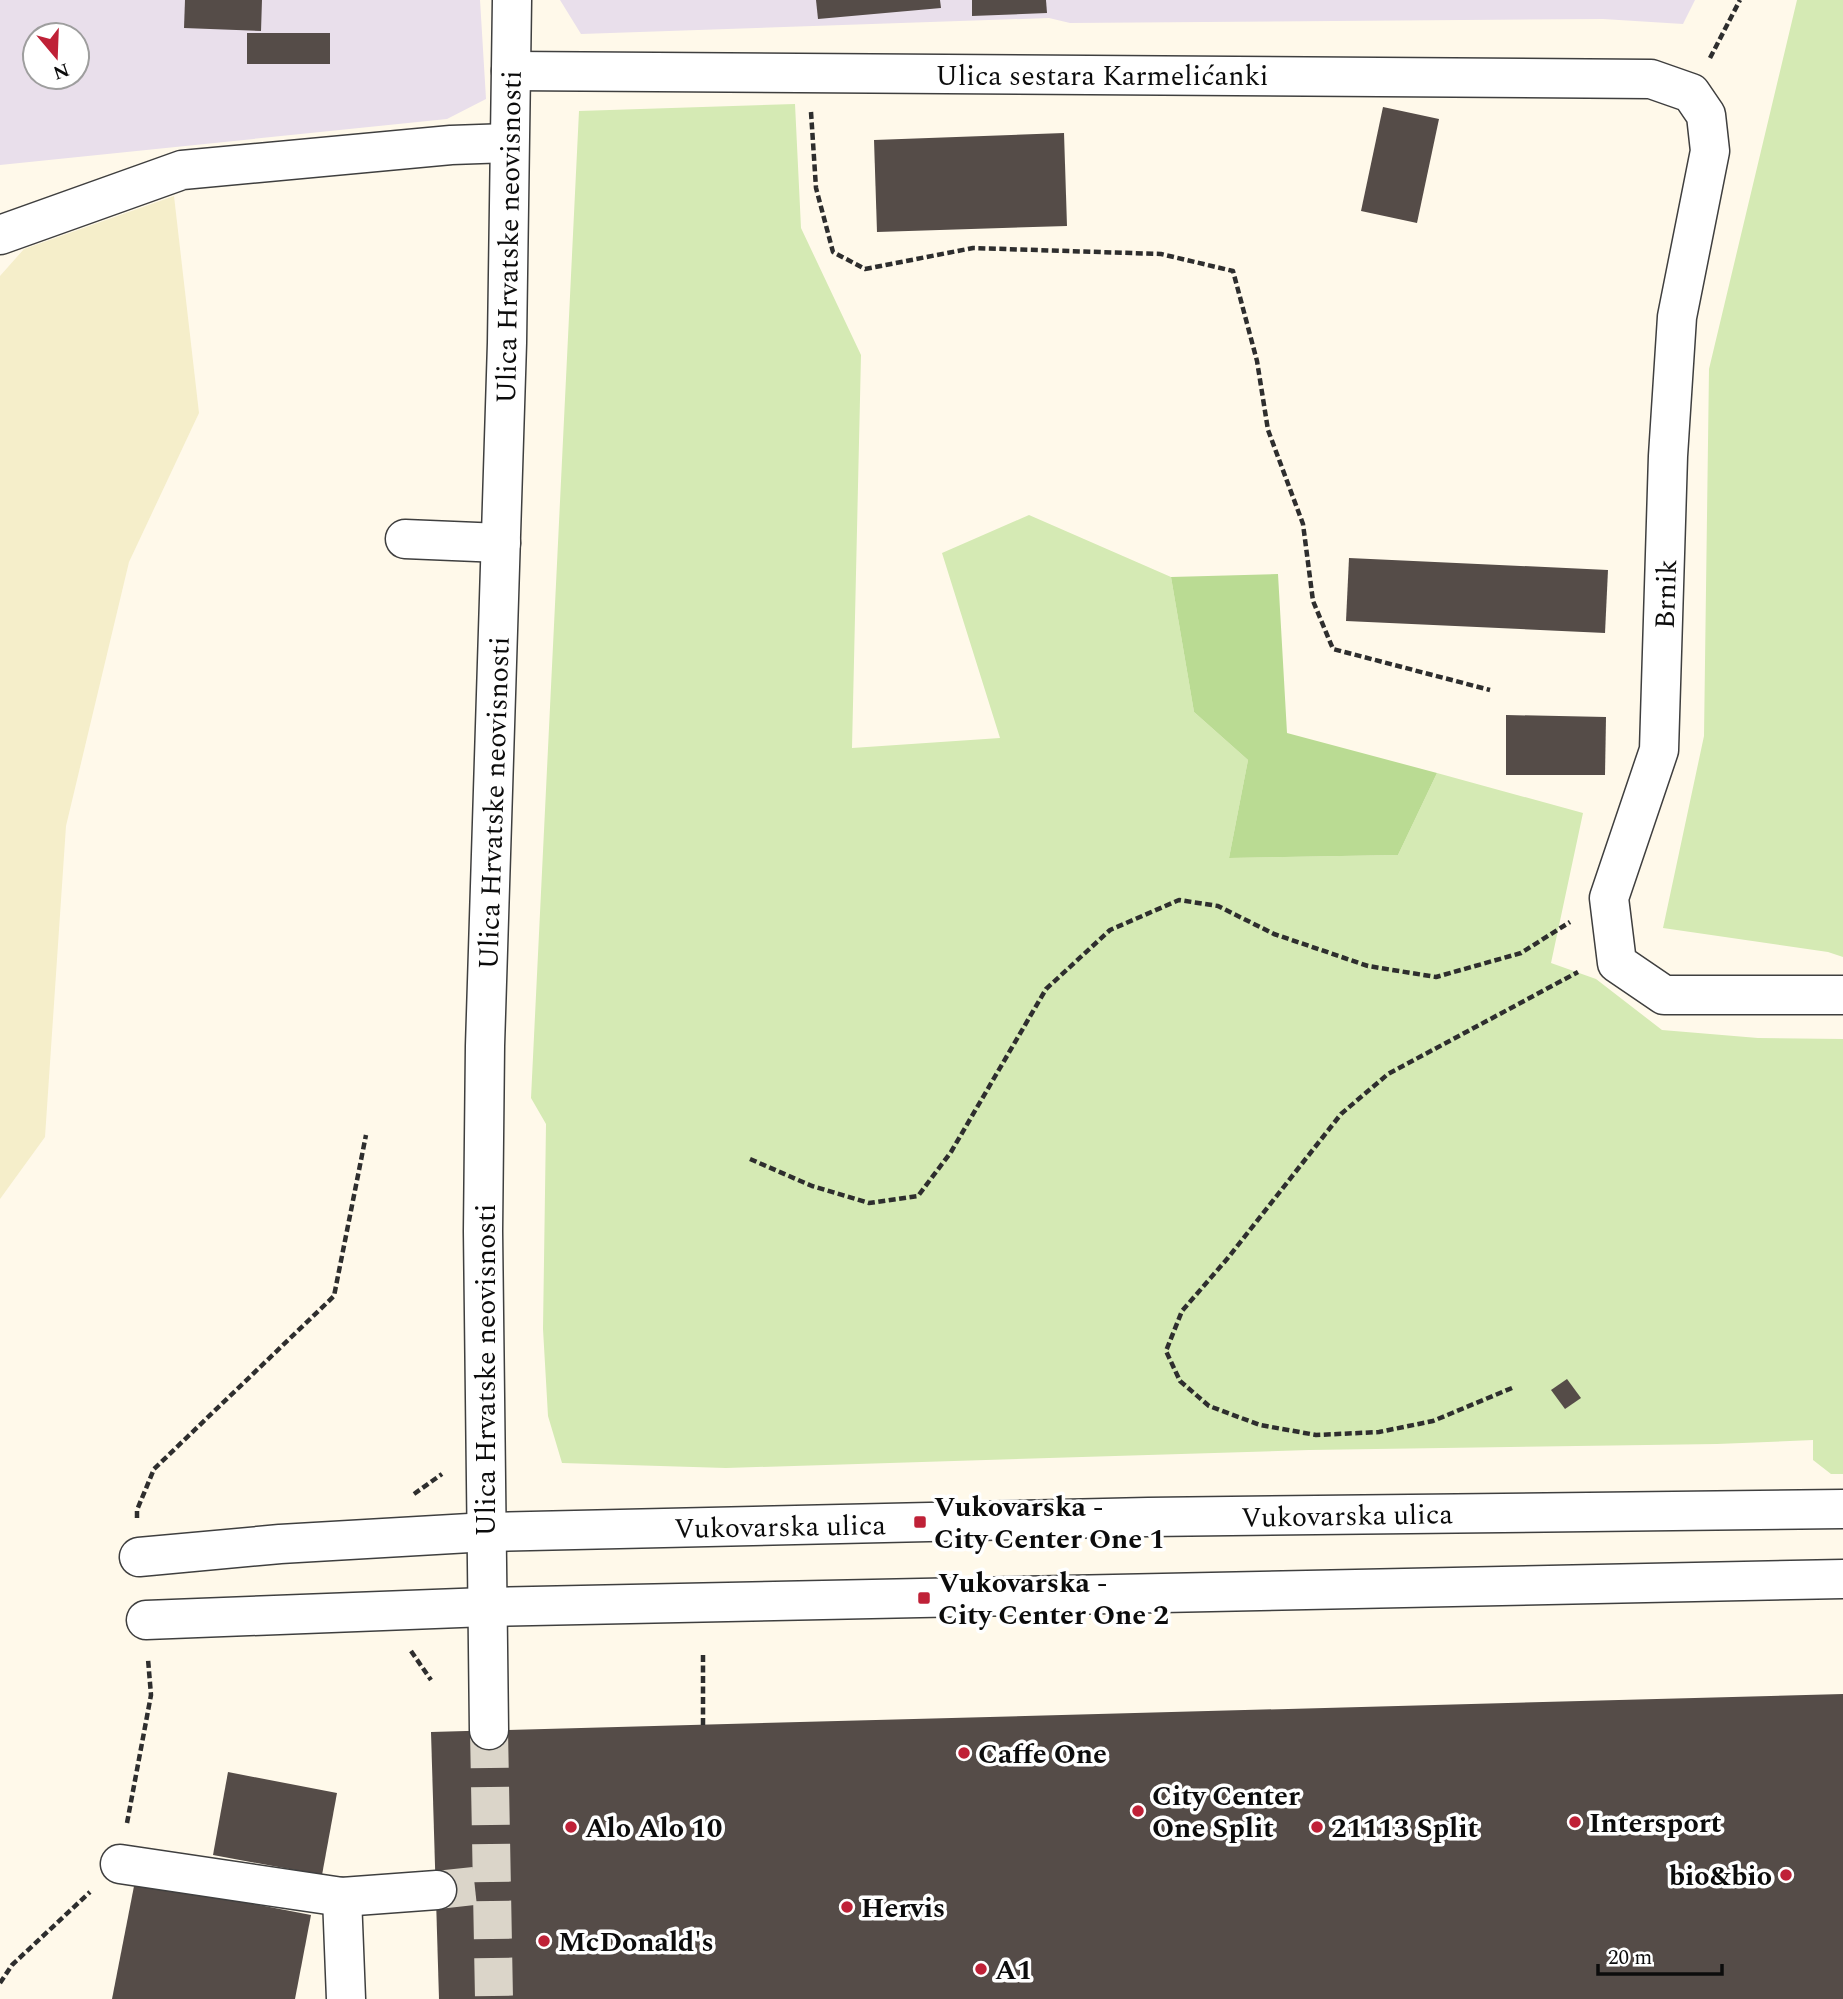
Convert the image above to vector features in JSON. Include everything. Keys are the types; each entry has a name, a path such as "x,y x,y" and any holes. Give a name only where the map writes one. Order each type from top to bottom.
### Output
{"street":[{"name":"Ulica Hrvatske neovisnosti","path":"489,1730 483,1231 485,1046 501,543 512,0"},
{"name":"Ulica sestara Karmelićanki","path":"511,71 1651,79 1691,93"},
{"name":"Brnik","path":"1615,951 1609,898 1659,750 1668,456 1676,317 1710,151 1706,115 1691,93"},
{"path":"0,235 182,170 451,145 509,143"},
{"path":"405,539 501,543"},
{"path":"1615,951 1617,962 1664,995 1843,995"},
{"name":"Vukovarska ulica","path":"139,1557 280,1544 487,1532 1148,1517 1843,1509"},
{"path":"146,1620 486,1607 1843,1578"},
{"path":"120,1864 342,1897 437,1890"},
{"path":"342,1897 346,1999"}],"path":[{"path":"1691,93 1740,0"},
{"path":"809,73 816,188 833,252 865,269 973,248 1161,254 1233,271 1257,361 1268,430 1303,524 1313,601 1333,649 1490,690"},
{"path":"750,1159 812,1186 869,1203 918,1196 951,1152 1046,989 1110,930 1180,900 1219,906 1274,933 1368,966 1436,977 1521,953 1609,898"},
{"path":"1512,1388 1433,1421 1379,1432 1316,1435 1260,1425 1209,1406 1180,1381 1166,1351 1182,1311 1227,1259 1341,1114 1388,1074 1539,995 1615,951"},
{"path":"139,1557 137,1510 154,1469 334,1296 366,1135"},
{"path":"0,1983 12,1965 120,1864 150,1695 146,1620"},
{"path":"703,1653 703,1725"}],"shaded area":[{"path":"0,0 480,0 486,99 447,119 0,165"},
{"path":"560,0 1695,0 1683,24 1603,19 1070,23 1049,18 581,34"},
{"path":"174,196 199,413 129,562 66,826 45,1137 0,1199 0,276 24,249"}],"green space":[{"path":"1797,0 1843,0 1843,957 1828,952 1663,928 1704,736 1709,369"},
{"path":"795,104 801,228 861,355 852,748 1000,738 942,553 1029,515 1171,577 1194,712 1248,760 1229,858 1398,855 1437,773 1583,813 1551,963 1596,979 1662,1030 1758,1038 1843,1039 1843,1474 1831,1474 1813,1460 1813,1440 1309,1450 726,1468 562,1463 548,1416 543,1329 546,1124 531,1098 579,111"},
{"path":"1278,574 1287,733 1437,773 1398,855 1229,858 1248,760 1194,712 1171,577"}],"building":[{"path":"185,0 262,0 261,31 184,28"},
{"path":"816,0 940,0 941,8 818,19"},
{"path":"972,0 1046,0 1047,13 972,16"},
{"path":"247,33 330,33 330,64 247,64"},
{"path":"1383,107 1439,119 1417,223 1361,211"},
{"path":"1064,133 1067,226 877,232 874,140"},
{"path":"1349,558 1608,570 1605,633 1346,621"},
{"path":"1506,715 1606,717 1605,775 1506,775"},
{"path":"1567,1379 1581,1398 1565,1409 1551,1390"},
{"name":"City Center One Split","path":"1843,1694 1843,1999 439,1999 431,1732"},
{"path":"228,1772 337,1793 322,1875 213,1855"},
{"path":"135,1881 311,1915 295,1999 112,1999"}],"tunnel":[{"path":"489,1730 494,1999"},
{"path":"437,1890 492,1884"}],"place":[{"name":"Vukovarska - City Center One 1","path":"920,1522"},
{"name":"Vukovarska - City Center One 2","path":"924,1598"},
{"name":"Caffe One","path":"964,1753"},
{"name":"City Center One Split","path":"1138,1811"},
{"name":"Intersport","path":"1575,1822"},
{"name":"Alo Alo 10","path":"571,1827"},
{"name":"21113 Split","path":"1317,1827"},
{"name":"bio&bio","path":"1786,1875"},
{"name":"Hervis","path":"847,1907"},
{"name":"McDonald's","path":"544,1941"},
{"name":"A1","path":"981,1969"}]}
